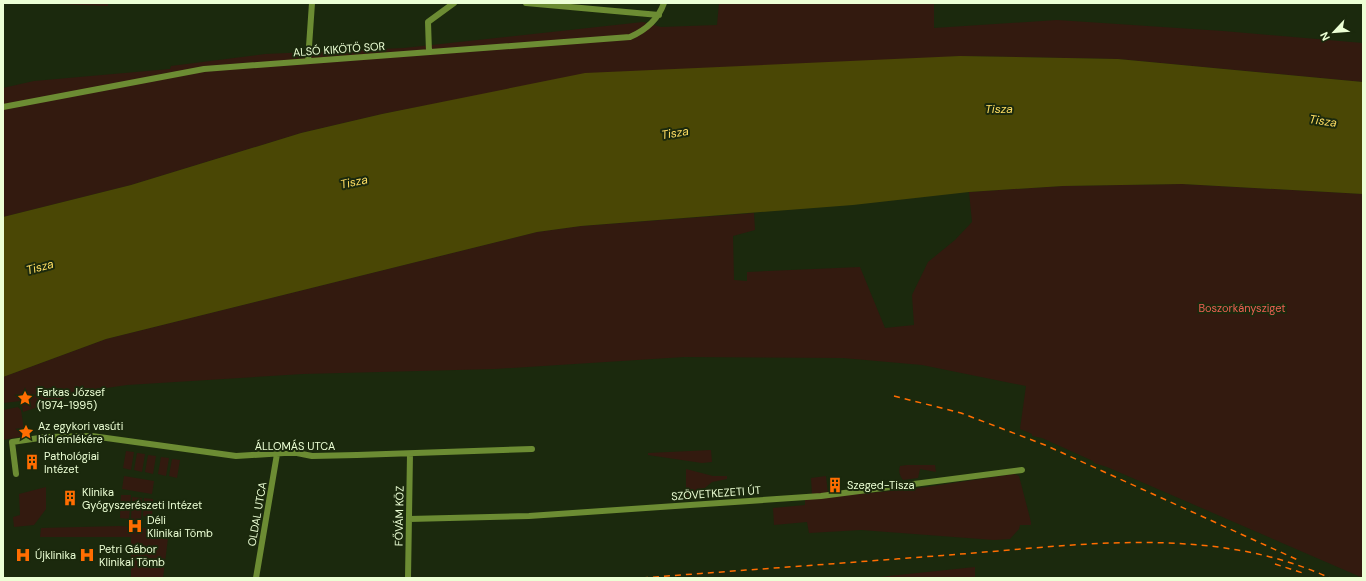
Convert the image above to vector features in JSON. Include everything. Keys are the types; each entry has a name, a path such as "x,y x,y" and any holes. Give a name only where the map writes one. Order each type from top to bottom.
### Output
{"street":[{"path":"308,61 312,3"},
{"path":"429,52 428,22 454,3"},
{"path":"526,3 601,6 659,15"},
{"name":"ALSÓ KIKÖTŐ SOR","path":"3,107 204,69 630,37 647,28 659,15 664,3"},
{"name":"ÁLLOMÁS UTCA","path":"16,474 12,442 46,437 92,436 236,456 297,453 312,456 410,454 532,449"},
{"name":"OLDAL UTCA","path":"256,578 276,454"},
{"name":"FŐVÁM KÖZ","path":"408,578 410,454"},
{"name":"SZÖVETKEZETI ÚT","path":"409,520 529,516 821,496 1022,470"}],"green space":[{"path":"108,3 108,6 57,4"},
{"path":"719,3 934,3 934,28 1057,20 1223,31 1363,43 1363,82 1118,59 960,56 449,101 382,114 301,133 131,185 3,217 3,88 34,81 170,69 171,66 265,54 404,48 643,22 661,27 717,25"},
{"name":"Boszorkánysziget","path":"1182,184 1363,194 1363,578 1107,467 1094,463 1093,461 1042,438 1032,436 1032,434 1020,429 1026,386 922,365 843,358 684,357 495,369 303,374 127,385 86,391 23,412 21,401 3,403 3,377 106,339 537,232 581,226 754,213 755,230 733,236 734,280 747,281 747,272 860,267 885,328 914,325 912,295 928,262 955,240 972,222 969,192 1063,186"},
{"path":"18,407 21,410 25,436 3,440 3,410"},
{"path":"711,450 712,462 702,463 648,455 648,453"},
{"path":"126,451 134,452 131,470 123,468"},
{"path":"137,453 145,454 142,472 134,470"},
{"path":"148,455 156,456 153,474 145,472"},
{"path":"161,457 169,458 166,476 158,474"},
{"path":"172,459 180,460 177,478 169,476"},
{"path":"935,465 936,472 920,469 918,478 903,480 899,470 900,466"},
{"path":"686,469 713,476 727,476 727,479 712,482 706,487 698,498 686,498"},
{"path":"1014,474 1019,476 1031,525 1020,525 1019,529 1010,539 994,540 861,530 809,533 807,522 774,525 773,508 805,505 805,499 912,489"},
{"path":"124,476 154,481 152,494 122,489"},
{"path":"826,476 828,494 812,495 811,478"},
{"path":"46,487 46,509 34,525 14,527 13,517 20,515 19,494"},
{"path":"121,495 131,495 129,519 120,518"},
{"path":"132,497 142,498 141,521 131,520"},
{"path":"144,498 153,499 152,517 143,516"},
{"path":"120,526 169,530 163,578 131,578 131,537 40,537 41,528"},
{"path":"975,567 975,578 870,578"}],"water":[{"name":"Tisza","path":"960,56 1118,59 1363,82 1363,194 1182,184 1063,186 969,192 853,205 581,226 537,232 106,339 3,377 3,217 131,185 301,133 382,114 585,73"}],"railway":[{"path":"894,396 961,413 1045,445 1298,560"},
{"path":"642,578 1044,547 1141,542 1190,544 1237,550 1284,561 1330,578"},
{"path":"1275,564 1306,574"}],"place":[{"name":"Farkas József (1974-1995)","path":"25,398"},
{"name":"Az egykori vasúti híd emlékére","path":"26,432"},
{"name":"Pathológiai Intézet","path":"32,462"},
{"name":"Szeged-Tisza","path":"835,485"},
{"name":"Klinika Gyógyszerészeti Intézet","path":"70,498"},
{"name":"Déli Klinikai Tömb","path":"135,526"},
{"name":"Újklinika","path":"23,555"},
{"name":"Petri Gábor Klinikai Tömb","path":"87,555"}]}
